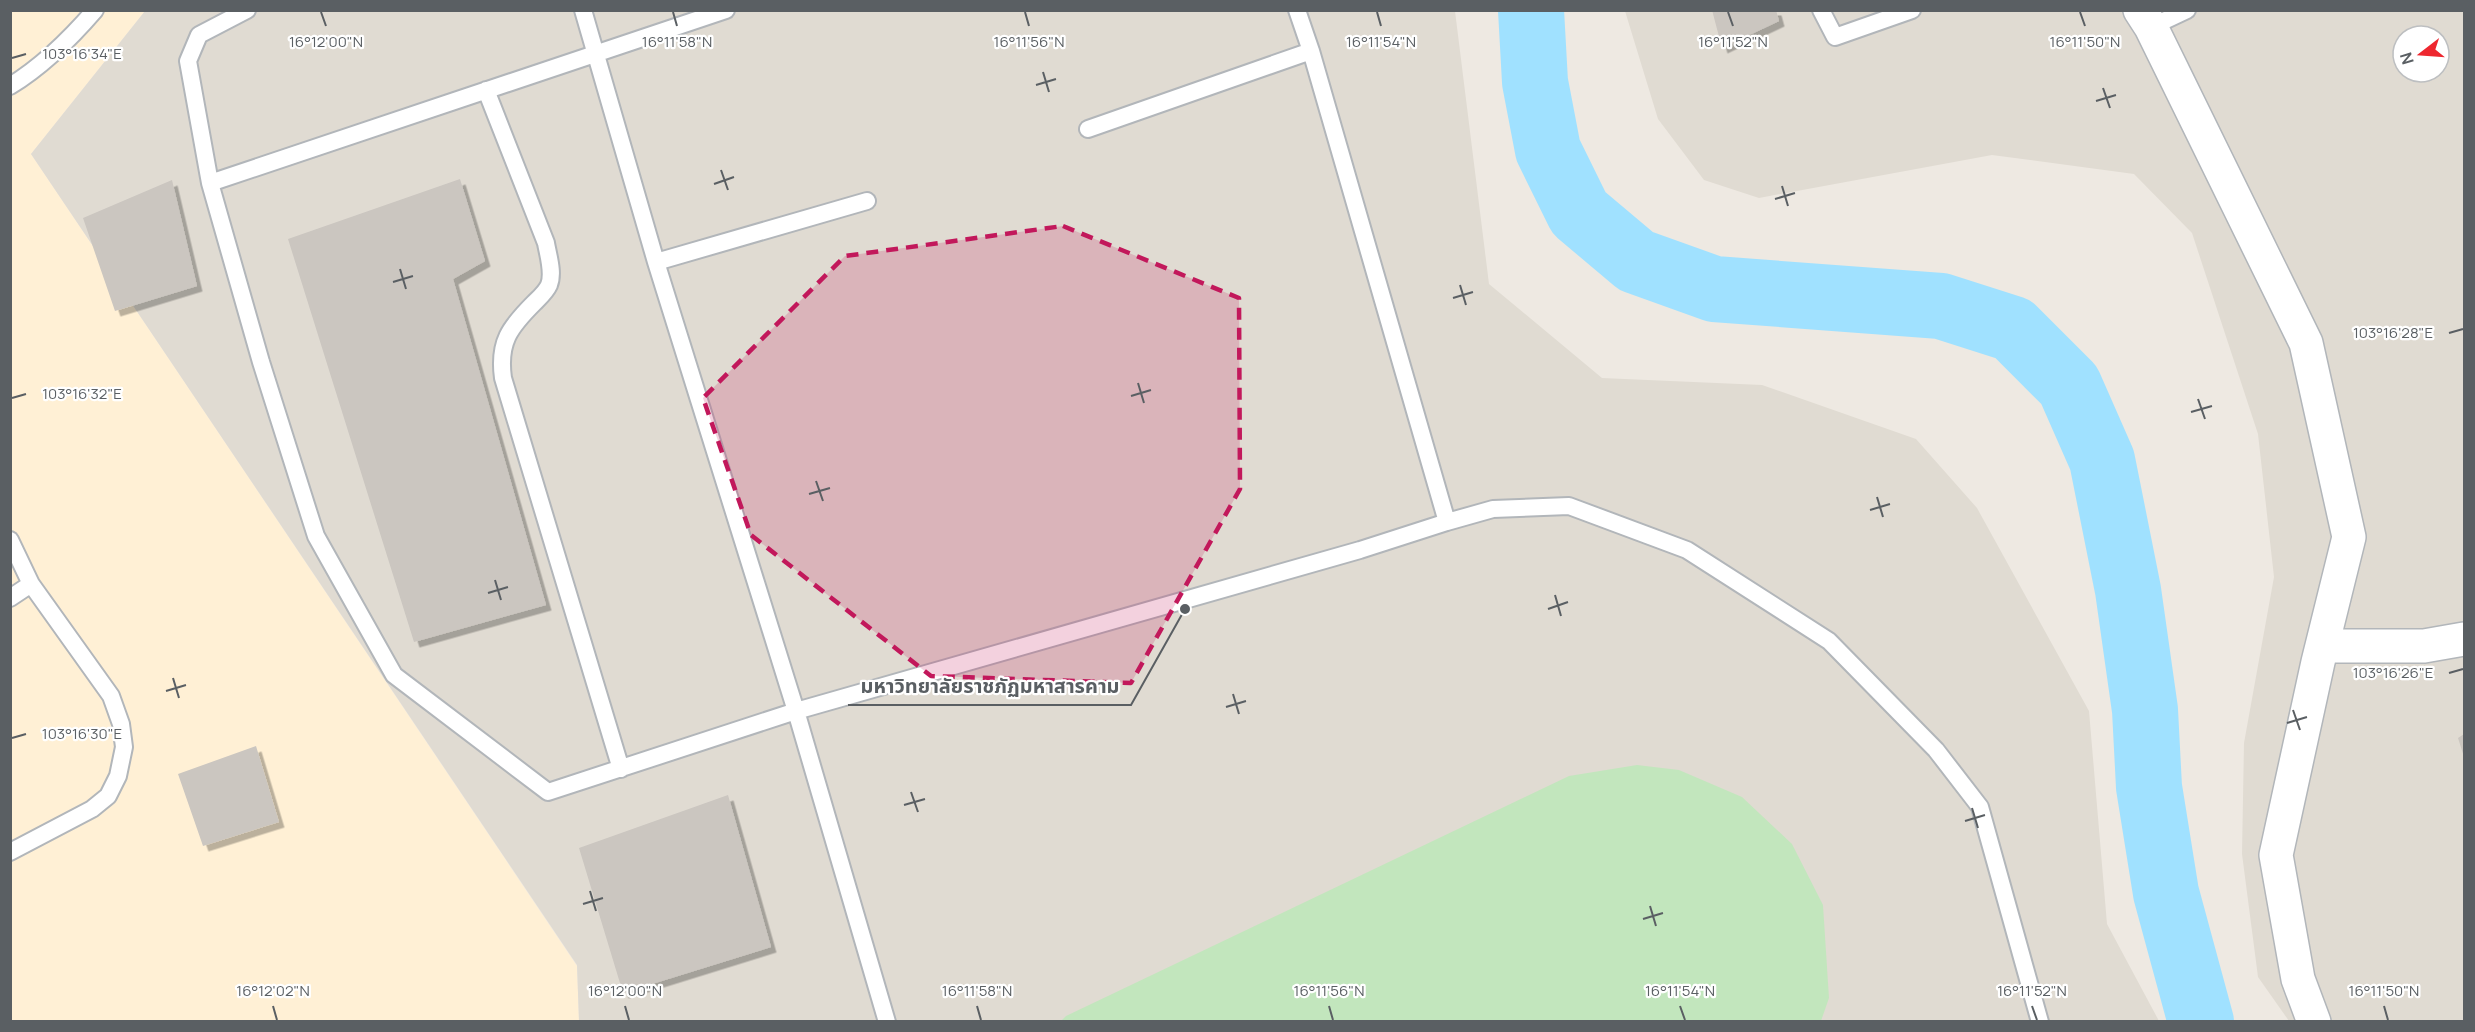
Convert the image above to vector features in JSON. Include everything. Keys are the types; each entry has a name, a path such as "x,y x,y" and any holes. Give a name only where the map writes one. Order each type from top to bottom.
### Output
{"street":[{"path":"2146,19 2306,344 2349,537 2322,646 2276,855 2298,979 2314,1022"},
{"path":"2322,646 2424,646 2464,639"}],"lane":[{"path":"10,86 34,72 77,31 95,10"},
{"path":"247,10 199,35 188,61 210,183 261,362 316,536 393,675 548,792 796,711 1360,550 1493,509 1569,506 1688,550 1829,641 1936,750 1980,807 2040,1022"},
{"path":"583,10 656,262 796,711 887,1022"},
{"path":"210,183 726,10"},
{"path":"1297,10 1311,51 1447,522"},
{"path":"1821,10 1834,37 1912,10"},
{"path":"2146,19 2187,10"},
{"path":"1088,129 1311,51"},
{"path":"486,90 546,243 550,269 549,284 519,318 506,338 501,356 503,378 621,769"},
{"path":"656,262 867,201"},
{"path":"10,540 31,584 111,696 121,724 124,747 118,776 108,796 92,809 10,852"},
{"path":"10,598 31,584"}],"highlighted area":[{"path":"1063,226 1239,298 1240,489 1131,683 931,676 751,535 703,398 845,256"}],"shaded area":[{"path":"10,11 145,11 31,154 577,966 579,1021 11,1021"},
{"path":"145,11 1455,11 1489,284 1602,378 1762,385 1916,439 1977,508 2089,711 2107,924 2159,1021 579,1021 577,965 31,154"},
{"path":"1625,11 2464,11 2464,1021 2289,1021 2258,977 2242,854 2244,743 2274,577 2258,434 2192,233 2134,174 1992,155 1759,198 1704,180 1658,119"}],"green space":[{"path":"1637,765 1679,770 1742,797 1792,844 1823,905 1829,998 1821,1021 1061,1021 1066,1016 1569,776"}],"building":[{"path":"1712,10 1776,10 1779,21 1722,48"},
{"path":"460,179 485,261 453,279 546,605 414,642 288,239"},
{"path":"172,180 197,286 115,311 83,218"},
{"path":"2464,734 2464,757 2458,738"},
{"path":"256,746 279,822 203,846 178,774"},
{"path":"728,795 771,947 623,993 579,848"}],"waterway":[{"path":"1531,10 1535,82 1548,150 1579,213 1636,261 1714,289 1941,306 2013,329 2069,385 2102,460 2128,590 2145,710 2149,787 2166,893 2201,1022"}],"place":[{"name":"มหาวิทยาลัยราชภัฏมหาสารคาม","path":"1185,609"}]}
